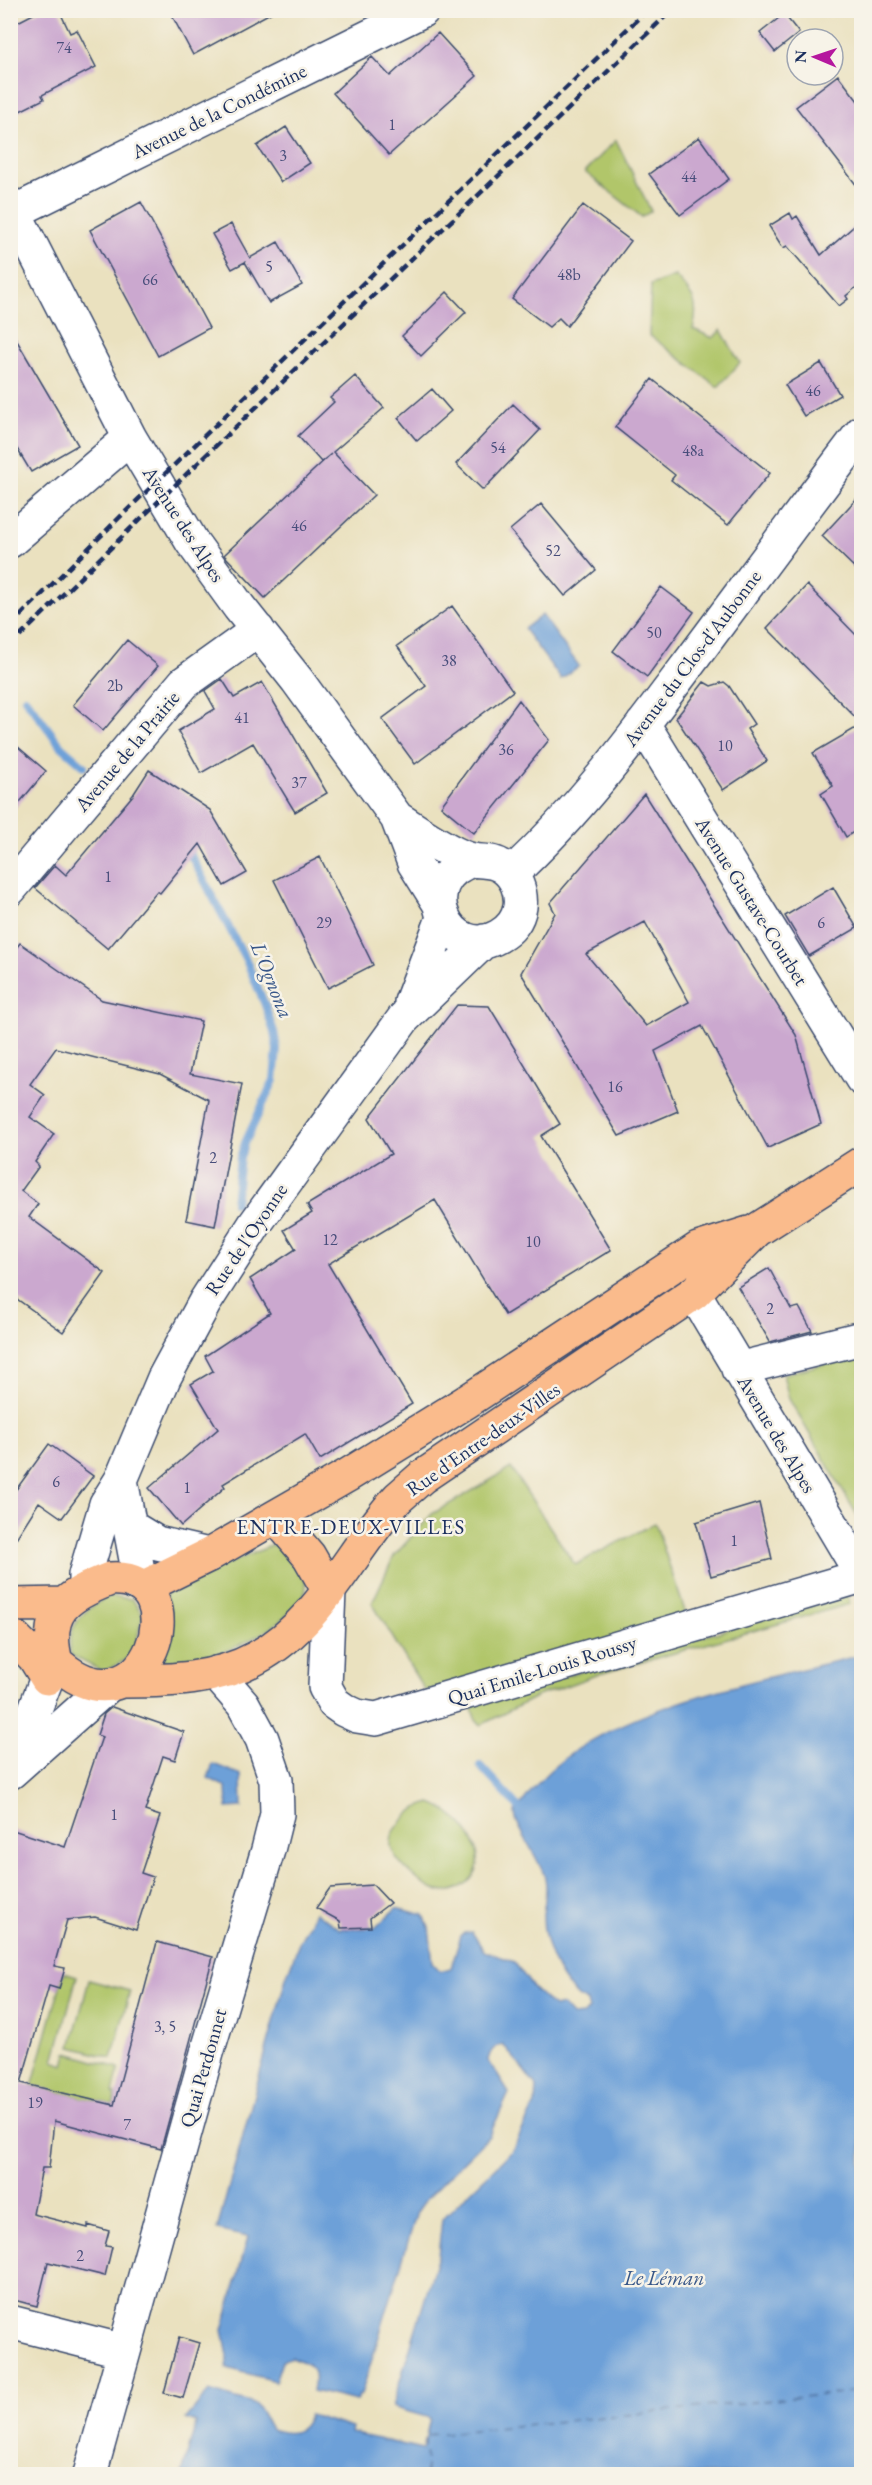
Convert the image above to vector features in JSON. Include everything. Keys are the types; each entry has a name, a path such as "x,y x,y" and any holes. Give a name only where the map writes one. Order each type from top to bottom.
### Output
{"main road":[{"name":"Rue d'Entre-deux-Villes","path":"118,1682 164,1681 216,1673 256,1658 286,1637 328,1591 398,1499 422,1477 694,1293 757,1230 861,1163"},
{"name":"Rue d'Entre-deux-Villes","path":"140,1585 209,1555 276,1517 466,1402 698,1249 757,1230"},
{"path":"276,1517 309,1556 328,1591"},
{"path":"10,1605 75,1596 110,1580 120,1579 140,1585 154,1604 157,1618 156,1634 145,1663 118,1682 86,1682 13,1638"},
{"path":"52,1660 55,1622 75,1596"}],"street":[{"name":"Avenue de la Condémine","path":"12,208 423,10"},
{"name":"Avenue des Alpes","path":"12,208 130,438 192,542 397,818 414,863 441,911"},
{"name":"Avenue du Clos-d'Aubonne","path":"511,874 536,851 586,795 643,724 861,432"},
{"path":"10,541 130,438"},
{"name":"Avenue de la Prairie","path":"10,888 184,683 258,630"},
{"name":"Avenue Gustave-Courbet","path":"643,724 861,1079"},
{"name":"Avenue des Alpes","path":"397,818 434,842 473,860"},
{"path":"473,860 494,862 511,874 518,884 520,897 515,921 502,935 484,941 474,941 456,934 441,911 443,884 448,875 455,868 473,860"},
{"name":"Rue de l'Oyonne","path":"404,1018 429,958 441,911"},
{"name":"Rue de l'Oyonne","path":"75,1596 85,1575 98,1524 106,1504 121,1480 164,1378 205,1302 268,1206 404,1018 484,941"},
{"name":"Avenue des Alpes","path":"694,1293 861,1576"},
{"path":"738,1369 861,1338"},
{"path":"121,1480 140,1585"},
{"path":"129,1526 157,1543 209,1555"},
{"name":"Quai Emile-Louis Roussy","path":"328,1591 325,1687 334,1703 344,1710 357,1716 376,1719 861,1576"},
{"path":"11,1773 52,1660"},
{"name":"Quai Perdonnet","path":"90,2475 207,2054 277,1814 276,1780 262,1739 243,1704 216,1673"},
{"path":"11,1773 118,1682"},
{"path":"10,2322 124,2351"}],"green space":[{"path":"616,140 651,211 642,217 585,172"},
{"path":"675,276 693,300 696,312 693,329 713,338 721,330 740,363 718,387 649,335 651,285"},
{"path":"861,1355 861,1522 789,1399 783,1374"},
{"path":"511,1468 575,1565 655,1523 687,1617 425,1691 372,1603 394,1556 432,1514"},
{"path":"278,1543 300,1568 306,1585 302,1599 289,1614 247,1642 222,1653 179,1663 164,1660 166,1589"},
{"path":"848,1595 850,1604 599,1674 538,1696 481,1725 472,1709 477,1701"},
{"path":"109,1596 132,1599 143,1614 133,1656 103,1672 71,1655 70,1645 74,1627 79,1619 92,1606"},
{"path":"431,1803 442,1808 464,1827 477,1853 478,1865 473,1877 461,1887 446,1892 427,1886 409,1872 397,1859 391,1846 393,1833 404,1819 416,1808"},
{"path":"64,1972 77,1976 54,2061 64,2065 67,2053 119,2068 113,2093 116,2094 113,2105 32,2086"},
{"path":"89,1980 130,1991 112,2058 71,2047"}],"water":[{"path":"542,615 579,666 561,679 524,629"},
{"name":"Le Léman","path":"861,1655 861,2474 182,2474 196,2423 186,2419 209,2391 257,2405 271,2429 278,2431 299,2430 309,2415 352,2428 351,2433 423,2449 430,2418 392,2407 438,2256 442,2219 512,2151 535,2104 536,2086 503,2044 495,2048 488,2060 509,2093 489,2136 426,2199 417,2212 361,2395 357,2401 313,2391 315,2377 312,2368 291,2357 282,2361 275,2381 227,2368 227,2350 223,2330 248,2237 217,2230 286,1978 299,1943 315,1912 340,1929 375,1928 396,1908 424,1915 429,1927 433,1963 440,1971 451,1968 461,1936 472,1932 484,1951 514,1962 534,1989 554,2007 563,2005 573,2016 584,2015 589,2009 587,2002 577,1996 562,1978 548,1948 543,1915 546,1882 515,1812 554,1767 585,1745 620,1726 700,1696"},
{"path":"213,1764 241,1775 242,1807 227,1808 226,1787 208,1778"}],"building":[{"path":"41,10 59,10 70,33 77,30 96,67 42,95 44,99 10,116 10,26"},
{"path":"169,10 276,10 193,55"},
{"path":"784,14 794,27 785,27 785,44 775,52 760,33"},
{"path":"438,33 477,76 389,155 333,93 372,57 390,76"},
{"path":"845,84 861,105 861,191 796,107 822,87 845,87"},
{"path":"286,127 310,163 281,182 257,146"},
{"path":"699,137 729,179 680,215 649,174"},
{"path":"141,202 209,328 158,356 90,230"},
{"path":"583,205 631,241 567,326 559,318 549,327 512,299"},
{"path":"790,213 793,219 797,216 821,255 861,220 861,283 846,296 848,299 839,306 787,246 783,248 769,226"},
{"path":"231,224 250,258 278,242 302,285 269,303 245,262 232,269 212,234"},
{"path":"447,292 466,312 421,356 402,336"},
{"path":"10,329 78,445 31,472 10,437"},
{"path":"821,363 840,395 804,416 785,385"},
{"path":"355,376 384,408 333,452 374,495 265,598 224,555 331,454 321,462 298,436 334,402 330,398"},
{"path":"652,379 770,473 728,525 671,480 675,475 615,427"},
{"path":"432,389 451,411 417,441 398,418"},
{"path":"513,404 540,430 483,490 456,464"},
{"path":"861,494 861,574 822,536"},
{"path":"541,504 596,570 565,596 510,530"},
{"path":"807,585 861,640 861,723 767,628"},
{"path":"661,587 694,612 647,677 613,651"},
{"path":"452,606 513,691 415,764 382,719 426,686 397,646"},
{"path":"127,640 158,666 103,731 73,705"},
{"path":"222,679 234,698 262,682 327,793 295,812 253,743 201,773 178,731 215,709 205,691"},
{"path":"704,682 711,686 724,682 729,686 754,724 747,729 767,761 723,790 676,718"},
{"path":"519,700 549,740 474,833 441,806"},
{"path":"861,725 861,827 846,837 821,794 833,786 813,753"},
{"path":"10,740 46,771 10,814"},
{"path":"149,770 210,810 247,873 224,886 200,844 160,893 157,891 108,949 35,888 55,865 66,875 133,795"},
{"path":"644,794 796,1035 821,1124 768,1148 702,1026 655,1051 678,1111 619,1136 521,973 555,913 550,903","holes":["645,922 689,1002 646,1026 586,954"]},
{"path":"320,857 373,965 328,988 274,880"},
{"path":"833,887 857,928 809,956 785,916"},
{"path":"20,943 102,1000 201,1021 190,1074 242,1084 215,1226 186,1220 209,1100 160,1074 56,1048 30,1084 45,1095 30,1117 54,1134 35,1162 39,1166 21,1191 38,1204 29,1217 105,1273 63,1332 10,1294 10,956"},
{"path":"457,1005 489,1006 560,1124 541,1136 611,1250 505,1315 435,1200 328,1264 412,1404 320,1460 305,1434 223,1484 225,1487 181,1526 149,1488 218,1429 191,1384 213,1371 205,1356 270,1313 250,1279 296,1249 284,1230 312,1213 307,1205 391,1154 369,1118"},
{"path":"769,1268 791,1309 799,1307 812,1331 770,1342 738,1287"},
{"path":"49,1444 93,1476 62,1518 39,1502 10,1548 10,1498"},
{"path":"759,1503 772,1559 711,1576 696,1522"},
{"path":"112,1707 184,1732 175,1760 163,1756 145,1811 160,1816 141,1873 153,1877 136,1930 95,1917 67,1920 54,1966 65,1968 59,1989 49,1986 21,2083 114,2105 157,1942 213,1957 161,2149 54,2121 49,2168 42,2168 33,2214 109,2231 105,2246 112,2247 105,2276 48,2262 37,2306 10,2299 10,1829 65,1847 102,1737 97,1735 104,1714"},
{"path":"373,1885 390,1903 370,1918 371,1927 341,1928 340,1921 316,1908 330,1888"},
{"path":"179,2337 199,2343 183,2398 164,2393"}],"waterway":[{"name":"L'Ognona","path":"25,698 61,746 84,766"},
{"name":"L'Ognona","path":"186,846 246,960 265,1005 277,1049 274,1080 240,1157 235,1203"},
{"name":"L'Ognona","path":"480,1766 519,1808"}],"ferry route":[{"path":"426,2474 425,2435 862,2391"}],"railway":[{"path":"10,626 119,518 647,10"},
{"path":"10,646 203,458 672,10"}],"district":[{"name":"ENTRE-DEUX-VILLES","path":"351,1527"}]}
